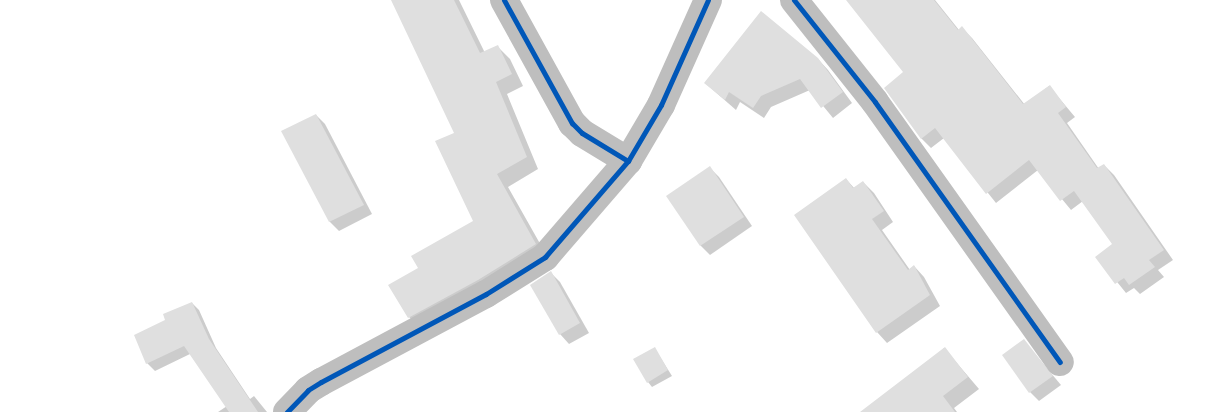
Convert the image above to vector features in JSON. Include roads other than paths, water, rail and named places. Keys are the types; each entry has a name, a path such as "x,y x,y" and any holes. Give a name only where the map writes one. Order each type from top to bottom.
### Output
{"street":[{"path":"504,0 572,124 582,133 628,161"},
{"path":"287,412 308,390 321,382 486,294 546,257 628,161 664,97 708,0"},
{"path":"794,0 874,102 1060,362"}]}
